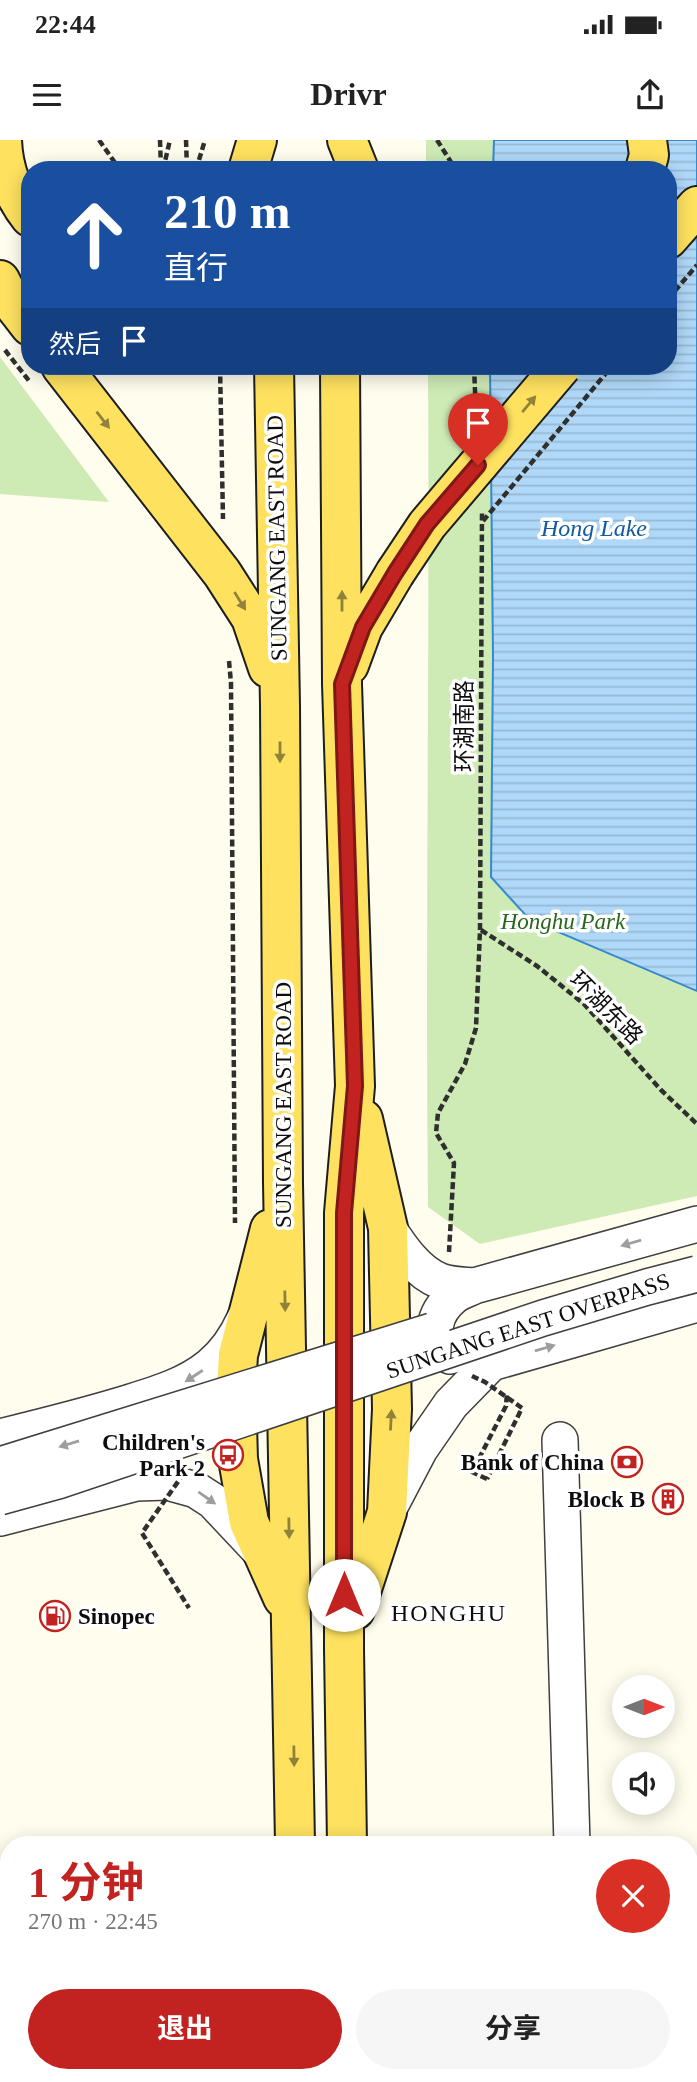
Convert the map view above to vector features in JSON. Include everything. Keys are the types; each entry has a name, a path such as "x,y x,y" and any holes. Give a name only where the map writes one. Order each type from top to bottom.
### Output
{"main road":[{"path":"2,140 2,160 21,204"},
{"path":"251,161 257,140"},
{"path":"270,140 270,161"},
{"path":"339,140 339,161"},
{"path":"347,140 355,161"},
{"path":"647,140 647,161"},
{"path":"677,229 697,206"},
{"path":"0,280 21,314"},
{"path":"68,375 222,573 251,618 280,705"},
{"name":"SUNGANG EAST ROAD","path":"274,375 280,705 282,1184 295,1836"},
{"path":"340,375 342,684 355,1086 344,1213 346,1836"},
{"path":"342,684 363,627 427,524 554,375"},
{"path":"344,1649 387,1512 392,1409 388,1228 355,1086"},
{"path":"282,1184 238,1355 236,1390 238,1459 249,1522 291,1614"}],"street":[{"path":"478,1368 451,1358 440,1349 435,1333 437,1316 454,1296 474,1286 697,1224"},
{"path":"388,1228 401,1248 424,1271 440,1281 474,1286"},
{"name":"SUNGANG EAST OVERPASS","path":"0,1465 659,1260 697,1253"},
{"name":"SUNGANG EAST OVERPASS","path":"0,1497 58,1482 543,1318 697,1274"},
{"path":"387,1512 420,1449 478,1368 697,1304"},
{"path":"0,1437 89,1414 185,1383 224,1353 239,1331 250,1305"},
{"path":"560,1440 572,1836"},
{"path":"0,1518 136,1483 167,1482 196,1490 214,1501 264,1555"}],"path":[{"path":"99,140 114,161"},
{"path":"160,140 161,161"},
{"path":"164,161 170,140"},
{"path":"186,140 187,161"},
{"path":"198,161 205,140"},
{"path":"437,140 450,161"},
{"path":"677,288 697,265"},
{"path":"220,375 223,532"},
{"name":"环湖南路","path":"449,1253 454,1163 436,1133 438,1113 465,1064 476,1028 480,930 482,521 604,375"},
{"path":"228,657 231,683 235,1229"},
{"name":"环湖东路","path":"480,930 537,967 584,1004 645,1073 697,1124"},
{"path":"478,1368 485,1382 522,1408 487,1479 472,1472 506,1406"},
{"path":"186,1471 142,1533 190,1608"}],"green space":[{"name":"Honghu Park","path":"426,140 697,140 697,1196 480,1244 428,1207 428,375 677,375 677,161 426,161"},
{"path":"0,357 109,502 0,494"}],"water":[{"name":"Hong Lake","path":"494,140 697,140 697,991 530,920 491,877 493,657 490,375 677,375 677,161 493,161"}],"place":[{"name":"Children's Park 2","path":"228,1455"},
{"name":"Bank of China","path":"627,1462"},
{"name":"Block B","path":"668,1499"},
{"name":"Sinopec","path":"55,1616"}],"district":[{"name":"HONGHU","path":"449,1613"}],"route":[{"path":"344,1595 344,1213 355,1086 342,684 363,627 395,573 427,524 478,465"}]}
